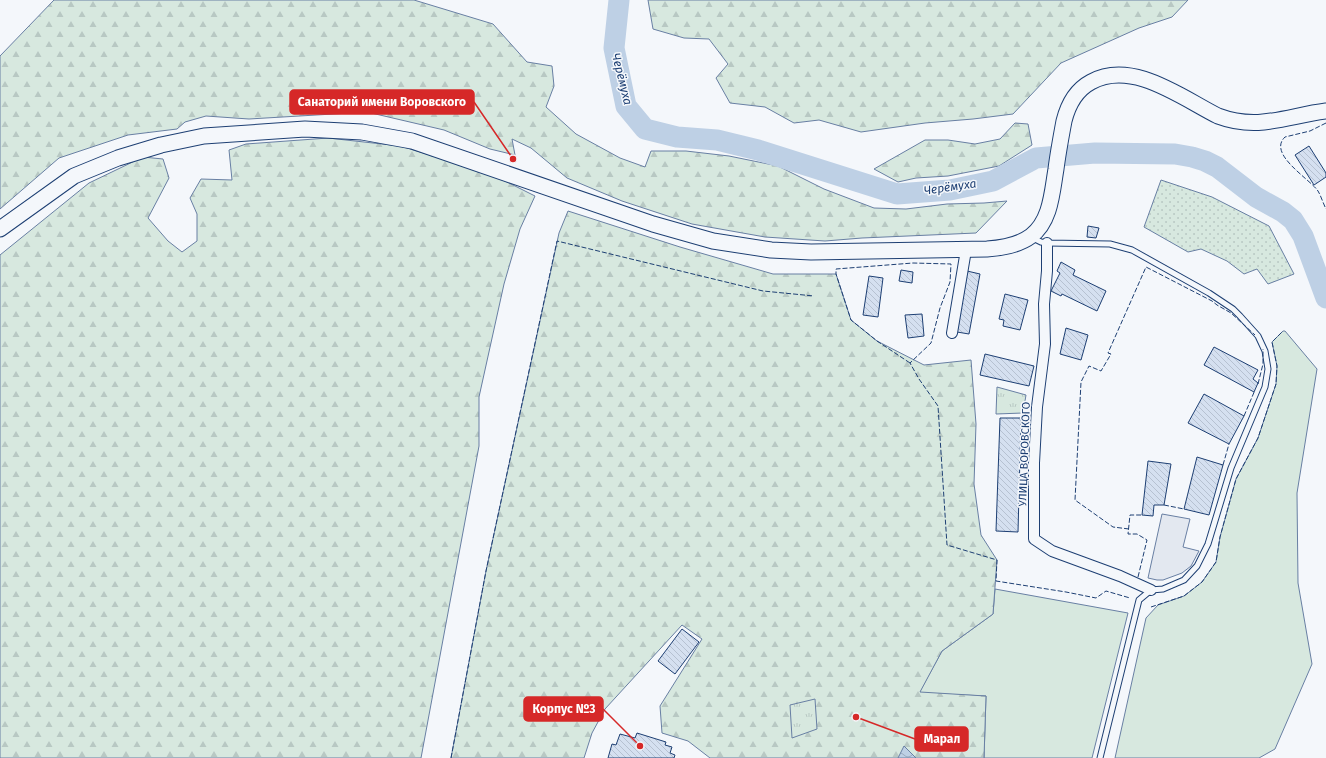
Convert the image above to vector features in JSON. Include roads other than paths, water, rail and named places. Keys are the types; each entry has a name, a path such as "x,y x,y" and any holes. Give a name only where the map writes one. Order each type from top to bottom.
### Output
{"main road":[{"path":"0,229 74,176 118,158 161,144 204,136 305,129 362,132 412,141 653,224 713,241 771,250 812,252 966,250 1000,248 1022,241 1030,236 1042,223 1046,216 1064,121 1068,109 1078,92 1086,84 1096,79 1115,74 1135,77 1158,84 1218,116 1237,122 1266,122 1326,111"}],"street":[{"name":"УЛИЦА ВОРОВСКОГО","path":"1047,243 1047,271 1044,304 1045,344 1037,407 1034,463 1034,539 1052,551 1120,576 1151,590"},
{"path":"952,334 966,250"}],"lane":[{"path":"1030,236 1036,240 1047,243 1110,244 1132,250 1209,293 1240,316 1258,336 1265,351 1268,369 1265,387 1232,468 1208,544 1198,566 1184,580 1164,589 1151,590 1138,600 1100,758"}],"water":[{"path":"904,746 916,758 898,758"}],"waterway":[{"name":"Черёмуха","path":"619,0 614,48 626,106 645,129 677,137 717,140 758,150 897,194 950,190 993,181 1036,158 1095,153 1175,154 1192,157 1217,167 1256,197 1283,212 1293,220 1303,236 1326,298"}],"place":[{"name":"Санаторий имени Воровского","path":"513,159"},
{"name":"Марал","path":"856,717"},
{"name":"Корпус №3","path":"640,746"}]}
